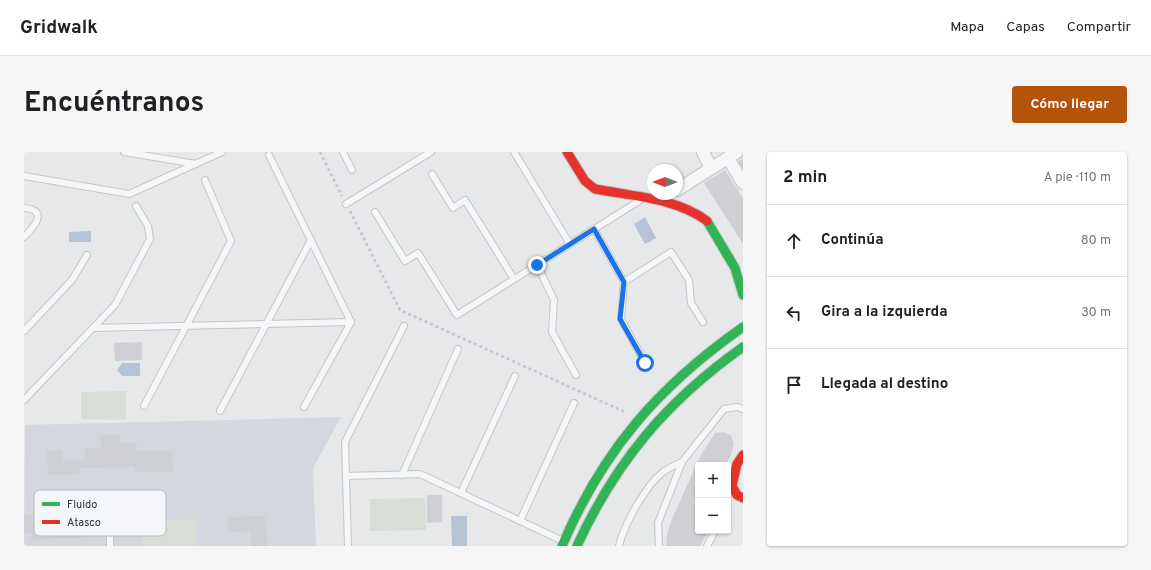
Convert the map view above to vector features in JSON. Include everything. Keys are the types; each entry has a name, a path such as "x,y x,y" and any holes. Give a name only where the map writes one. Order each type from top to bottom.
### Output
{"main road":[{"path":"567,152 590,186 595,189 689,210 702,216 707,221 739,270 740,289 743,295"},
{"path":"563,544 575,515 595,480 614,449 639,418 690,366 743,327"},
{"path":"577,546 604,493 639,442 693,384 743,347"},
{"path":"743,455 737,464 732,486 737,495 743,498"}],"street":[{"path":"703,152 711,168"},
{"path":"683,186 732,155 743,183"}],"lane":[{"path":"124,152 196,164"},
{"path":"24,176 129,194 222,152"},
{"path":"343,152 352,170"},
{"path":"346,204 431,152"},
{"path":"514,152 570,244"},
{"path":"270,155 351,322"},
{"path":"432,174 453,208 465,200 514,279"},
{"path":"144,406 231,241 205,180"},
{"path":"375,212 405,261 418,253 456,315 642,199"},
{"path":"24,400 115,304 150,240 148,226 136,206"},
{"path":"24,208 35,211 38,214 38,219 37,224 24,237"},
{"path":"594,229 624,282 620,319 645,363"},
{"path":"220,411 311,240"},
{"path":"624,282 671,252 689,280 691,303 703,322"},
{"path":"24,331 72,280 87,255"},
{"path":"537,265 554,300 552,332 576,375"},
{"path":"93,328 351,322"},
{"path":"304,406 351,322"},
{"path":"348,546 345,442 404,326"},
{"path":"402,475 458,349"},
{"path":"461,494 515,376"},
{"path":"520,521 574,403"},
{"path":"659,546 658,523 682,462 724,409 737,407 743,409"},
{"path":"619,546 622,533 639,501 663,472 682,462"},
{"path":"346,476 420,474 520,521 563,544"},
{"path":"707,546 714,534"}],"shaded area":[{"path":"126,391 126,420 81,419 81,392"},
{"path":"341,417 313,468 316,546 24,546 25,425"},
{"path":"425,498 426,530 370,531 370,499"},
{"path":"166,520 196,520 196,546 143,546 143,536 166,536"}],"water":[{"path":"645,217 656,238 645,244 634,224"},
{"path":"91,231 91,242 69,242 69,232"},
{"path":"122,363 140,363 140,376 122,376 117,370"},
{"path":"451,516 467,516 467,546 452,546"}],"building":[{"path":"743,158 743,169 738,162"},
{"path":"725,170 743,198 743,244 704,183"},
{"path":"142,342 142,360 115,361 114,343"},
{"path":"723,432 731,435 734,444 731,455 727,462 698,462 700,457 715,433"},
{"path":"120,434 120,443 136,443 137,451 172,451 173,472 135,472 135,467 79,468 79,474 48,475 47,450 63,450 63,461 85,460 85,448 101,448 100,435"},
{"path":"695,468 695,534 706,534 700,546 666,546 667,534 672,519"},
{"path":"427,495 442,495 442,522 427,523"},
{"path":"24,515 34,515 34,536 82,536 82,538 31,540 31,533 24,533"},
{"path":"265,516 267,546 251,546 250,531 229,532 228,517"}],"traffic: fast":[{"path":"707,221 735,268 743,295"},
{"path":"562,546 578,511 596,480 615,450 636,423 659,397 685,373 712,350 743,327"},
{"path":"577,546 592,515 609,487 646,435 667,411 690,389 743,347"}],"traffic: jam":[{"path":"567,152 585,181 595,189 638,196 668,203 682,207 707,221"},
{"path":"743,455 737,464 732,486 737,495 743,498"}],"route":[{"path":"537,265 594,229 624,282 620,319 645,363"}]}
